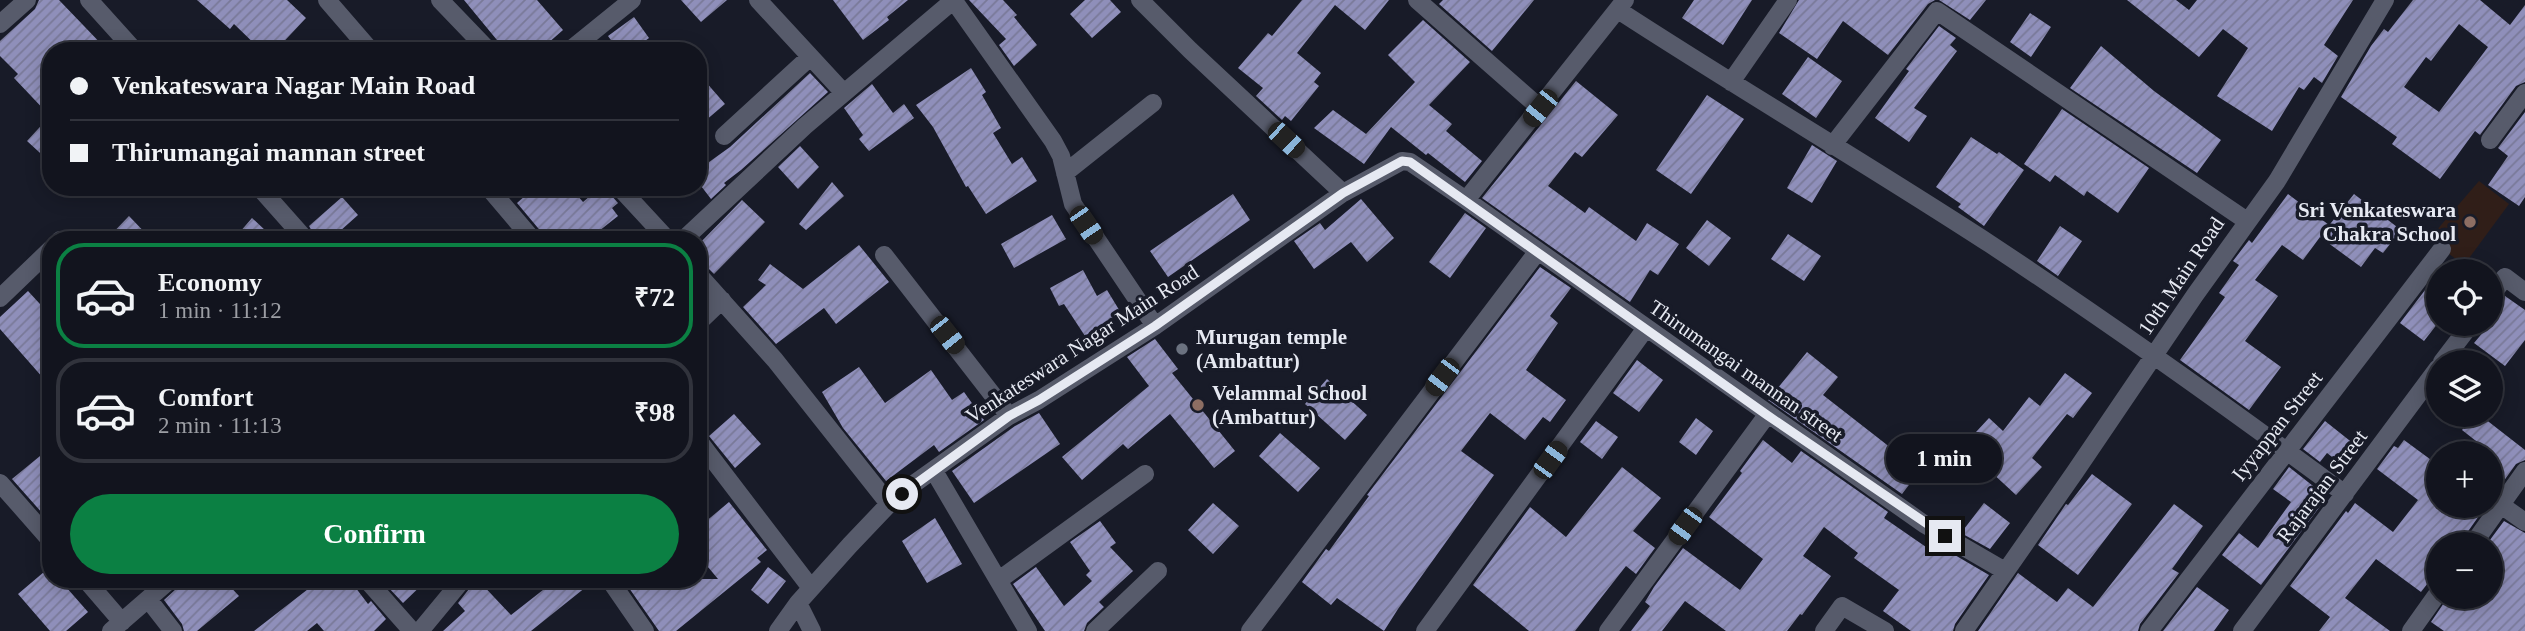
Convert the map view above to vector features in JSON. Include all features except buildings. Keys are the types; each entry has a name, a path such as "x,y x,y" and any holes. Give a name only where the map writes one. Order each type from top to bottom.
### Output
{"street":[{"path":"0,24 27,0"},
{"path":"89,0 127,42"},
{"path":"327,0 363,42"},
{"path":"440,0 480,42"},
{"path":"580,42 632,0"},
{"path":"758,0 844,93"},
{"path":"693,231 805,126 954,0 1053,141 1061,156 1073,204 1155,326"},
{"path":"1140,0 1343,193"},
{"path":"1418,0 1540,108"},
{"path":"1731,82 1788,0"},
{"name":"10th Main Road","path":"1964,631 2277,180 2385,0"},
{"path":"1466,200 1621,5 1731,82 1989,244 2154,356 2345,494"},
{"path":"1832,146 1937,11 2247,221"},
{"path":"724,136 810,57"},
{"path":"2490,140 2525,93"},
{"path":"1065,173 1153,103"},
{"name":"Venkateswara Nagar Main Road","path":"778,631 811,588 889,504 1009,416 1039,400 1155,326 1343,193 1402,161 1410,162"},
{"name":"Thirumangai mannan street","path":"1410,162 1924,524 2005,571"},
{"path":"267,196 298,231"},
{"path":"496,196 525,231"},
{"path":"626,196 660,231"},
{"name":"Iyyappan Street","path":"2149,631 2442,249"},
{"path":"1250,631 1538,251"},
{"path":"884,255 1009,416"},
{"path":"0,298 42,258"},
{"path":"2503,280 2505,277 2525,292"},
{"path":"707,284 775,360 889,504"},
{"path":"707,314 722,300"},
{"path":"1425,631 1646,328"},
{"path":"2451,350 2462,336"},
{"name":"Rajarajan Street","path":"2242,631 2426,384"},
{"path":"1608,631 1767,415"},
{"path":"707,452 811,588"},
{"path":"934,471 1028,631"},
{"path":"2503,502 2525,471"},
{"path":"999,580 1145,474"},
{"path":"0,483 42,531"},
{"path":"2503,506 2525,522"},
{"path":"1095,631 1158,570"},
{"path":"91,588 117,626 160,588"},
{"path":"374,588 412,631"},
{"path":"420,631 456,588"},
{"path":"615,588 645,631"},
{"path":"148,599 173,631"},
{"path":"798,603 812,631"},
{"path":"1824,631 1842,606 1885,631"},
{"path":"2411,631 2427,609"}],"shaded area":[{"name":"Sri Venkateswara Chakra School","path":"2479,181 2509,204 2468,259 2456,259 2429,239"}],"place":[{"name":"Sri Venkateswara Chakra School","path":"2470,222"},
{"name":"Murugan temple (Ambattur)","path":"1182,349"},
{"name":"Velammal School (Ambattur)","path":"1198,405"}],"route":[{"path":"902,494 1009,416 1039,400 1155,326 1343,193 1402,161 1410,162 1466,200 1767,415 1945,536"}]}
